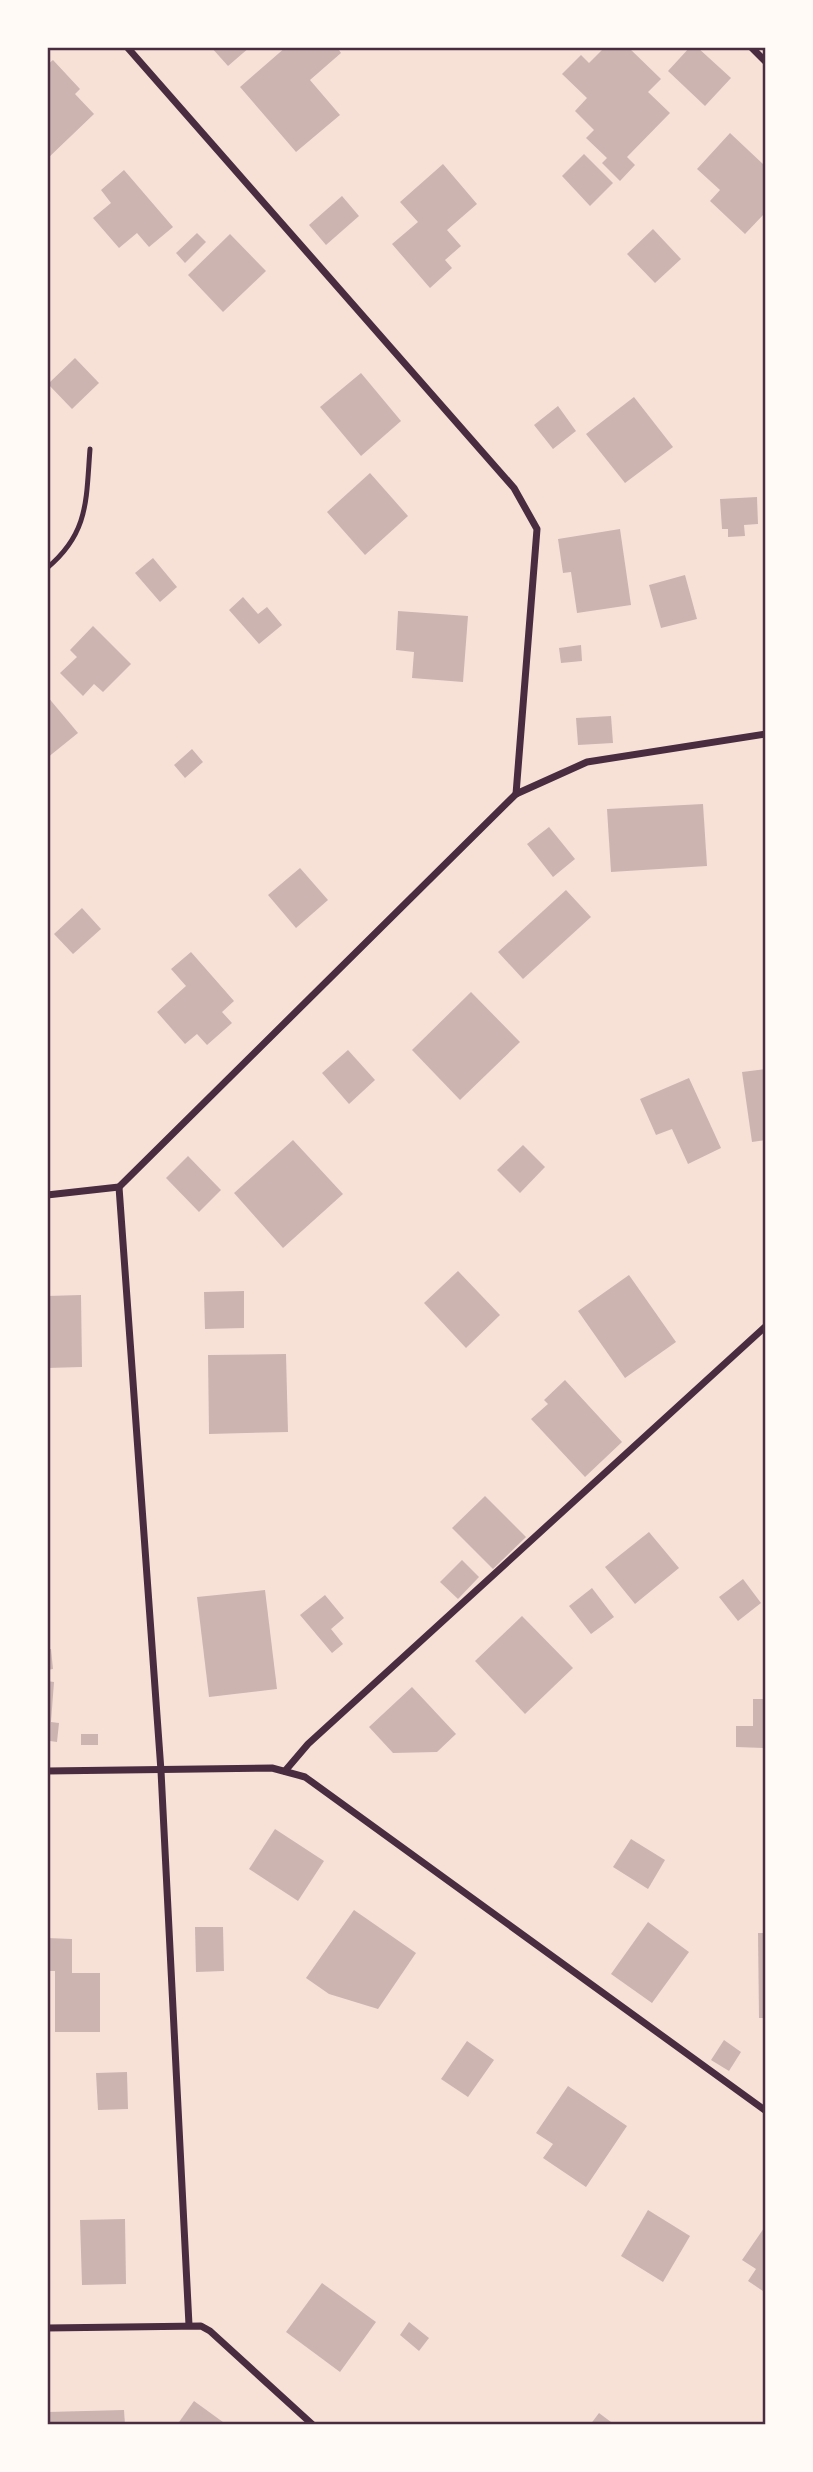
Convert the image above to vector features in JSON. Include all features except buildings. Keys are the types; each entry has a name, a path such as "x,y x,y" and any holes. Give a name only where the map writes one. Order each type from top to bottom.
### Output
{"street":[{"path":"127,47 514,488 537,529 516,794"},
{"path":"751,47 766,61"},
{"path":"47,1195 119,1188 516,794 587,762 766,734"},
{"path":"119,1188 161,1771 189,2325"},
{"path":"285,1771 308,1744 766,1326"},
{"path":"47,1771 272,1768 305,1777 766,2111"},
{"path":"47,2328 189,2325 210,2330 313,2425"}],"lane":[{"path":"47,568 67,551 79,528 86,500 90,449"}]}
